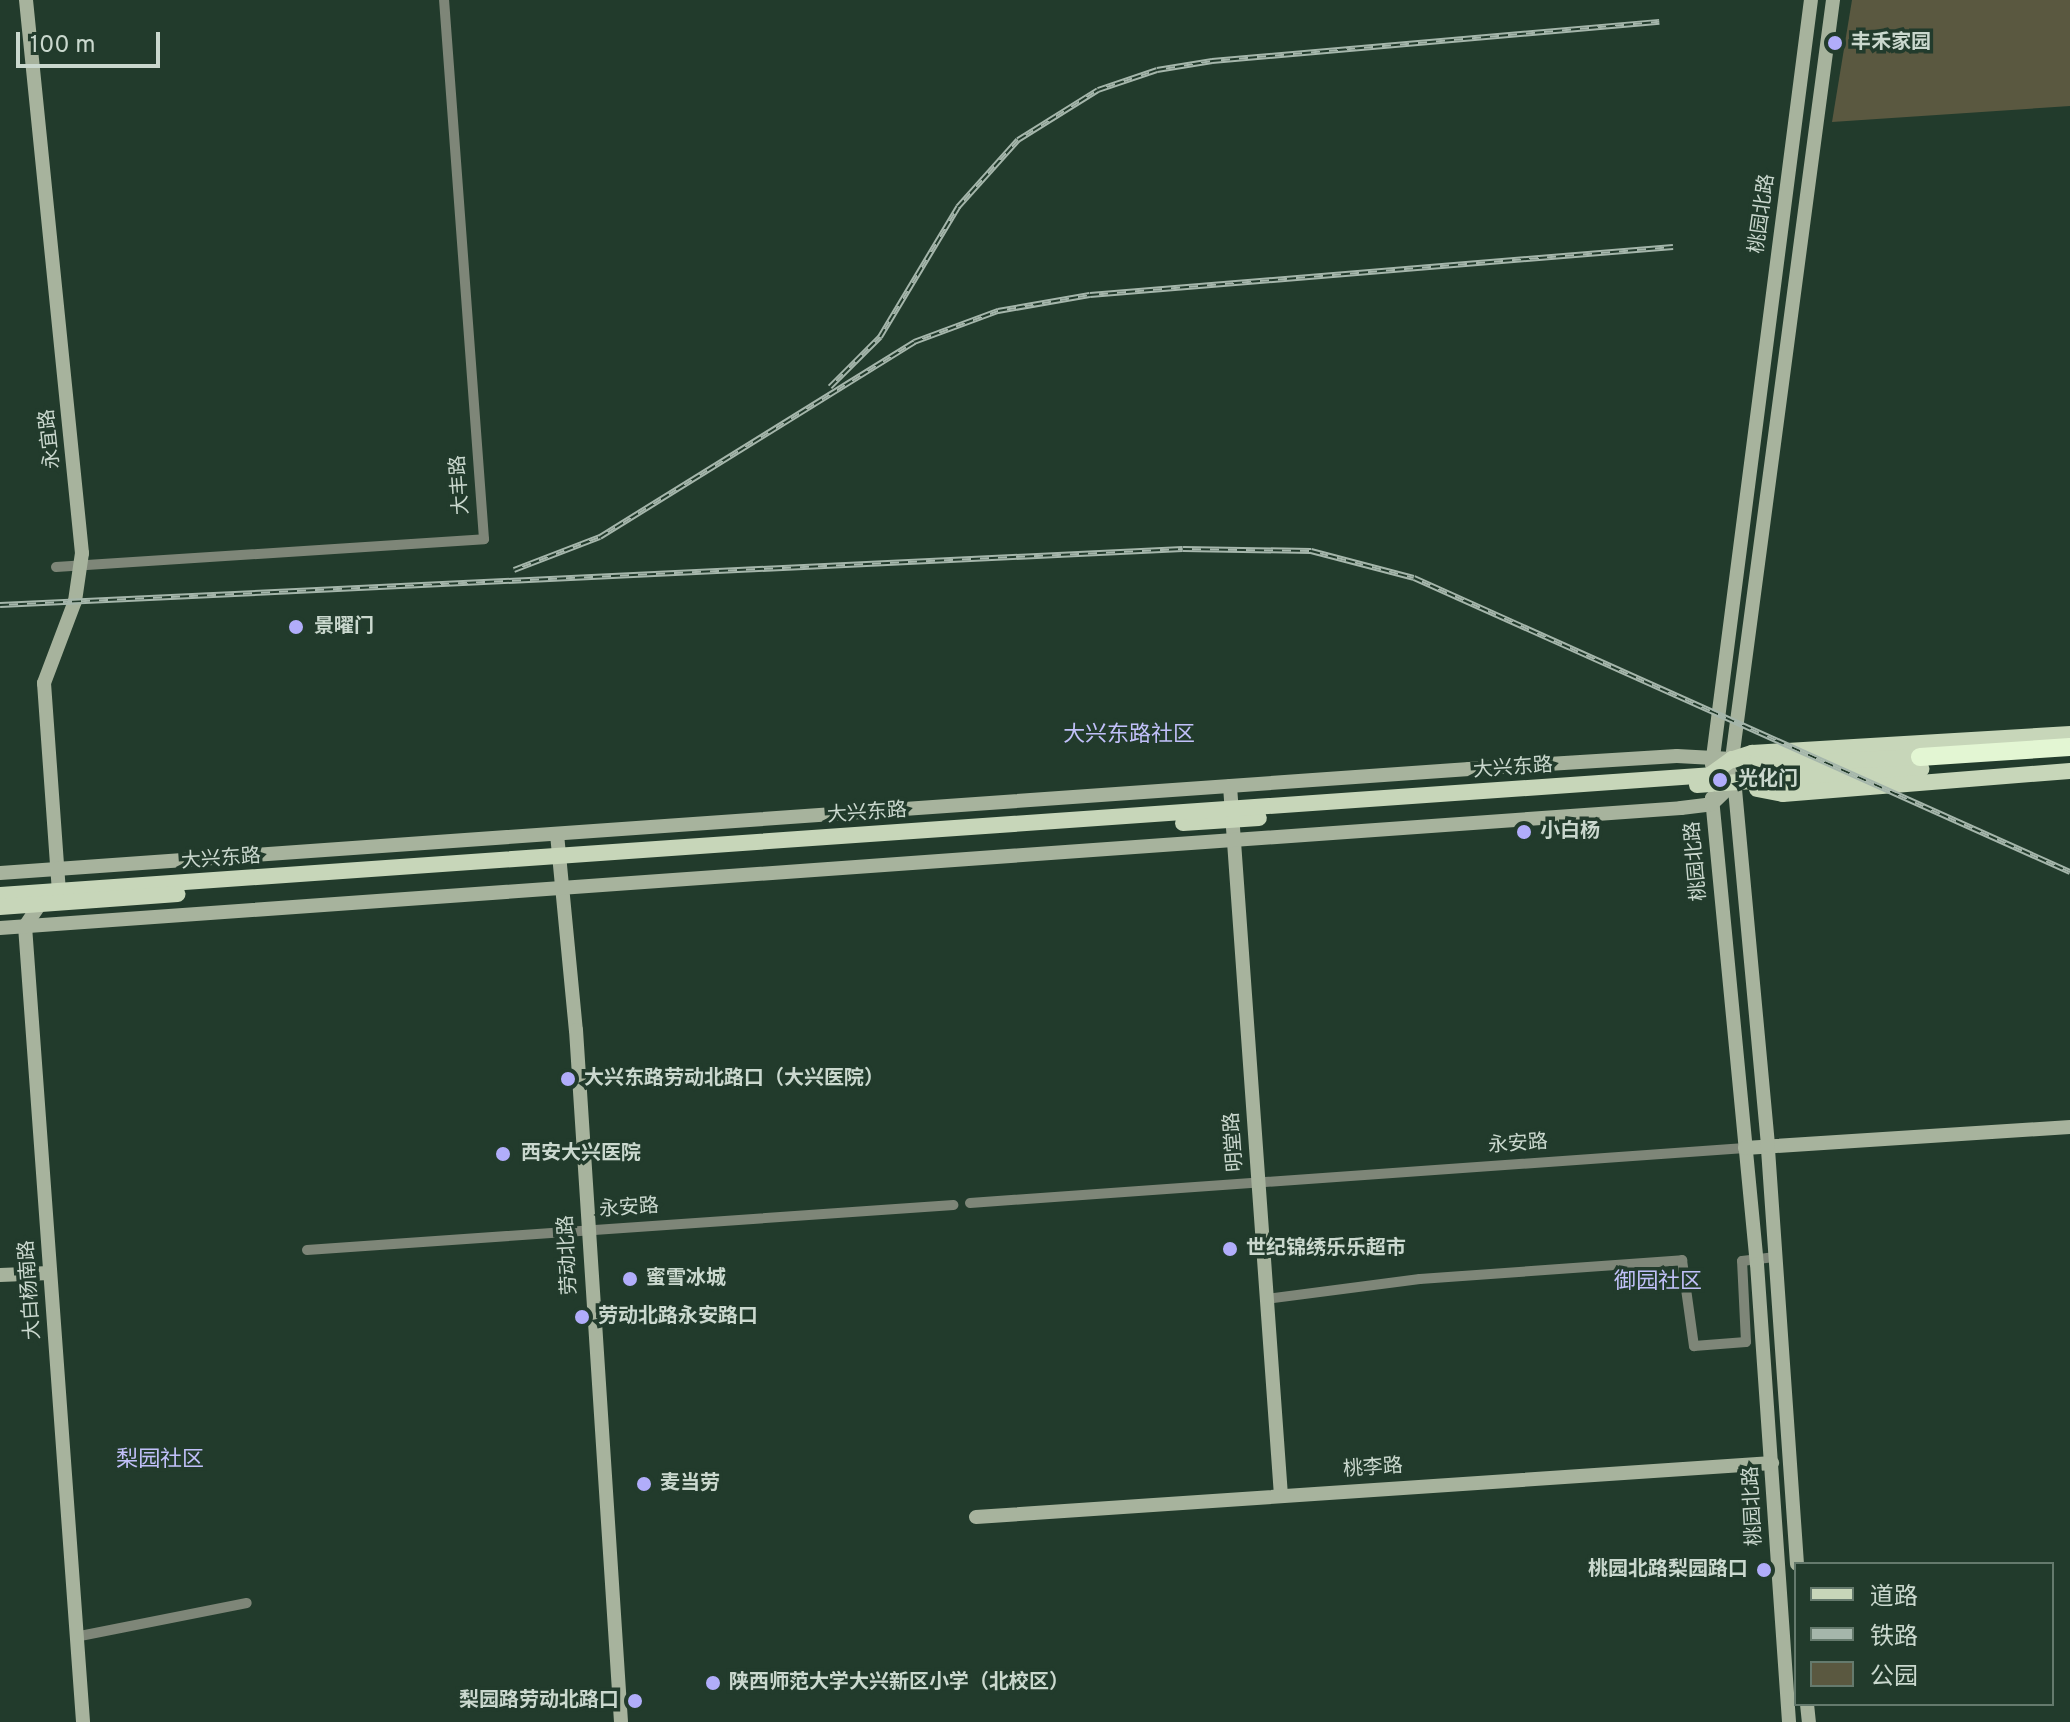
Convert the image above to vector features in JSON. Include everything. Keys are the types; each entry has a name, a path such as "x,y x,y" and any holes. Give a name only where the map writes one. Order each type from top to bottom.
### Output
{"highway":[{"path":"1977,759 2070,747"},
{"path":"1921,763 2070,757"}],"main road":[{"name":"永宜路","path":"26,0 82,565 44,683 58,869"},
{"name":"桃园北路","path":"1789,1722 1756,1260 1711,772 1811,0"},
{"name":"桃园北路","path":"1797,1562 1768,1145 1732,785 1732,759 1833,0"},
{"path":"0,873 1677,756 1711,772 1732,759 1752,753 2070,734"},
{"path":"1732,759 1754,765 1921,763"},
{"name":"大兴东路","path":"1732,785 1921,763"},
{"name":"大兴东路","path":"0,895 559,861 1232,814 1711,772 1732,785 1783,794 2070,771"},
{"path":"0,928 562,890 1712,804 1732,785"},
{"name":"明堂路","path":"1230,786 1281,1495"},
{"name":"劳动北路","path":"557,834 621,1722"},
{"name":"大兴东路","path":"0,907 559,861"},
{"path":"25,926 40,904 59,891 58,869"},
{"name":"大白杨南路","path":"25,926 83,1722"},
{"name":"永安路","path":"1745,1148 2070,1127"},
{"path":"0,1275 50,1273"},
{"name":"桃李路","path":"976,1517 1772,1463"}],"street":[{"name":"大丰路","path":"56,567 484,539 444,0"},
{"name":"永安路","path":"970,1203 1745,1148"},
{"name":"永安路","path":"307,1250 953,1205"},
{"path":"1266,1299 1420,1279 1682,1260 1694,1346 1746,1342 1742,1261 1776,1257"},
{"path":"75,1637 247,1603"}],"green space":[{"path":"1852,0 2070,0 2070,106 1832,122"}],"railway":[{"path":"830,387 880,337 958,207 1018,140 1098,90 1157,70 1212,61 1659,22"},
{"path":"514,570 600,537 914,342 998,311 1090,295 1673,247"},
{"path":"0,605 1183,549 1311,551 1414,578 2070,872"}],"place":[{"name":"丰禾家园","path":"1835,43"},
{"name":"景曜门","path":"296,627"},
{"name":"光化门","path":"1720,780"},
{"name":"小白杨","path":"1524,832"},
{"name":"大兴东路劳动北路口（大兴医院）","path":"568,1079"},
{"name":"西安大兴医院","path":"503,1154"},
{"name":"世纪锦绣乐乐超市","path":"1230,1249"},
{"name":"蜜雪冰城","path":"630,1279"},
{"name":"劳动北路永安路口","path":"582,1317"},
{"name":"麦当劳","path":"644,1484"},
{"name":"桃园北路梨园路口","path":"1764,1570"},
{"name":"陕西师范大学大兴新区小学（北校区）","path":"713,1683"},
{"name":"梨园路劳动北路口","path":"635,1701"}],"district":[{"name":"大兴东路社区","path":"1129,736"},
{"name":"御园社区","path":"1658,1283"},
{"name":"梨园社区","path":"160,1461"}]}
